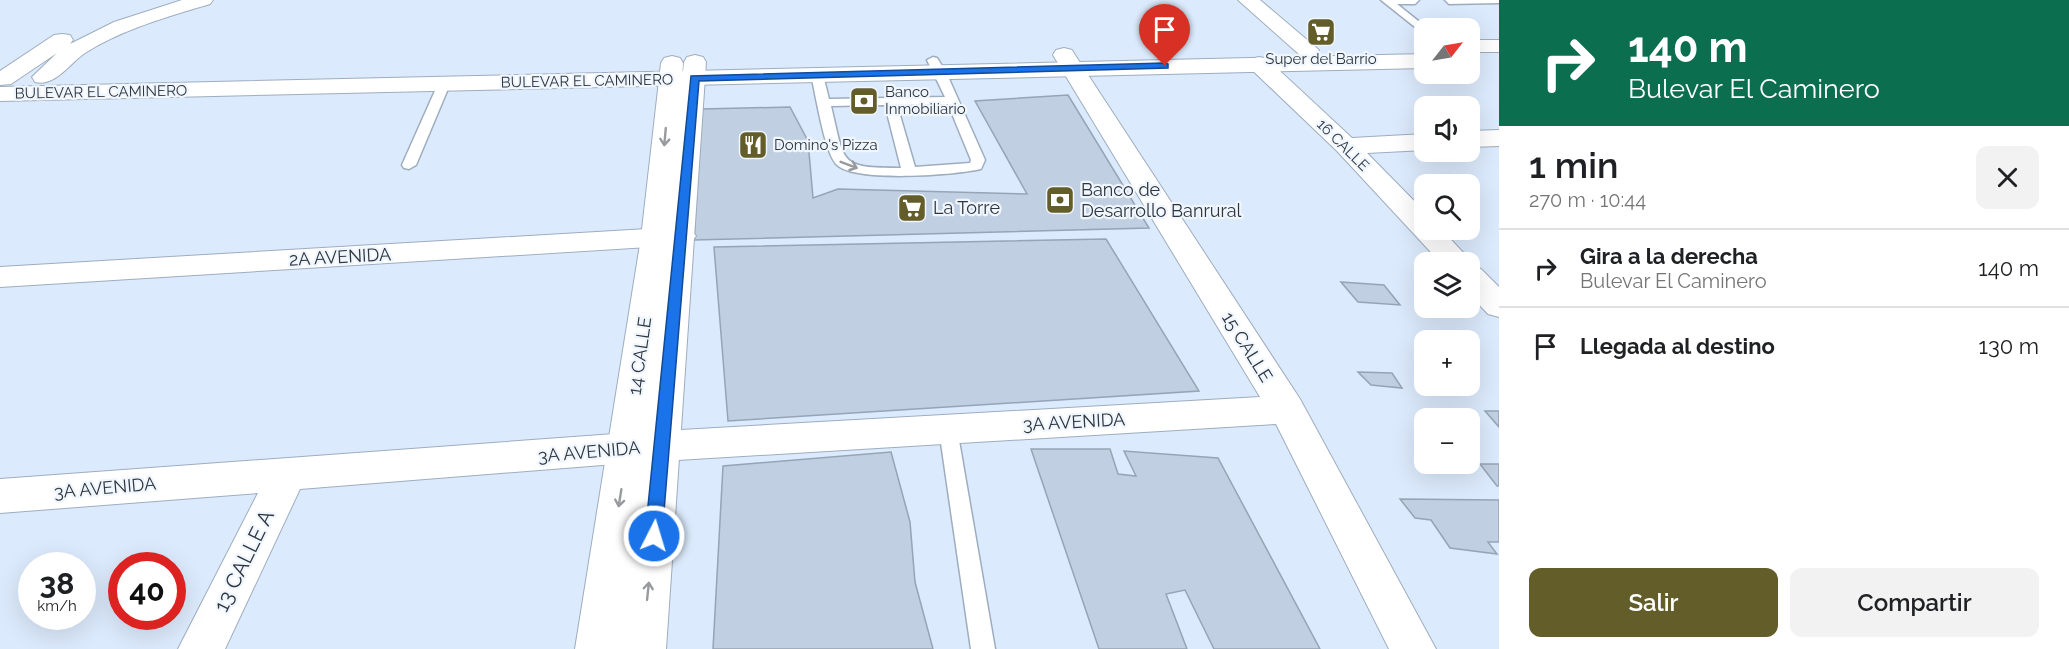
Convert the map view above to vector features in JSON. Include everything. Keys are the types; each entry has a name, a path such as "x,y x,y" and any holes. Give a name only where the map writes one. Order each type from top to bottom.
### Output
{"street":[{"path":"1,84 39,53 80,30 160,0"},
{"path":"43,77 74,51 96,38 149,17 203,0"},
{"path":"1248,0 1308,50"},
{"path":"1480,46 1499,46"},
{"name":"BULEVAR EL CAMINERO","path":"1,84 937,66 1308,50 1414,55"},
{"name":"BULEVAR EL CAMINERO","path":"1068,61 1259,64 1414,55"},
{"path":"1480,61 1499,60"},
{"name":"15 CALLE","path":"1068,61 1287,409 1413,649"},
{"name":"16 CALLE","path":"1259,64 1346,146 1414,217"},
{"name":"BULEVAR EL CAMINERO","path":"1,84 43,77 285,79 444,84 683,71 817,75 937,66"},
{"name":"14 CALLE","path":"643,649 645,447 669,237 683,71"},
{"path":"1480,139 1499,138"},
{"path":"1346,146 1414,143"},
{"name":"2A AVENIDA","path":"0,277 669,237"},
{"name":"16 CALLE","path":"1436,240 1447,252"},
{"path":"1480,286 1499,306"},
{"name":"3A AVENIDA","path":"0,496 645,447 1287,409"},
{"name":"14 CALLE","path":"598,649 645,447"},
{"name":"13 CALLE A","path":"201,649 288,473"}],"lane":[{"path":"1449,1 1499,0"},
{"path":"1386,1 1415,1"},
{"path":"1386,1 1414,23"},
{"path":"817,75 836,154 840,162 854,169 909,171 966,169 976,166 978,160 937,66"},
{"path":"409,165 444,84"},
{"path":"825,103 951,100"},
{"path":"890,102 909,171"},
{"path":"948,429 983,649"}],"building":[{"path":"1068,95 1149,228 694,240 702,109 790,107 808,141 813,198 838,189 1027,194 975,101"},
{"path":"1106,239 1199,391 728,421 714,247"},
{"path":"1341,282 1384,285 1400,305 1358,302"},
{"path":"1358,372 1392,373 1402,388 1371,385"},
{"path":"1485,411 1499,411 1499,427"},
{"path":"1031,449 1110,449 1118,474 1136,476 1124,451 1218,458 1320,649 1214,649 1185,590 1166,594 1187,649 1099,649"},
{"path":"891,452 910,522 915,582 933,649 713,649 723,466"},
{"path":"1480,464 1499,464 1499,486"},
{"path":"1400,499 1499,500 1499,542 1488,542 1497,554 1450,548 1431,520 1415,518"}],"place":[{"name":"Super del Barrio","path":"1321,32"},
{"name":"Banco Inmobiliario","path":"864,101"},
{"name":"Domino's Pizza","path":"753,145"},
{"name":"Banco de Desarrollo Banrural","path":"1060,200"},
{"name":"La Torre","path":"912,208"}],"route":[{"path":"654,536 694,78 1165,66"}]}
